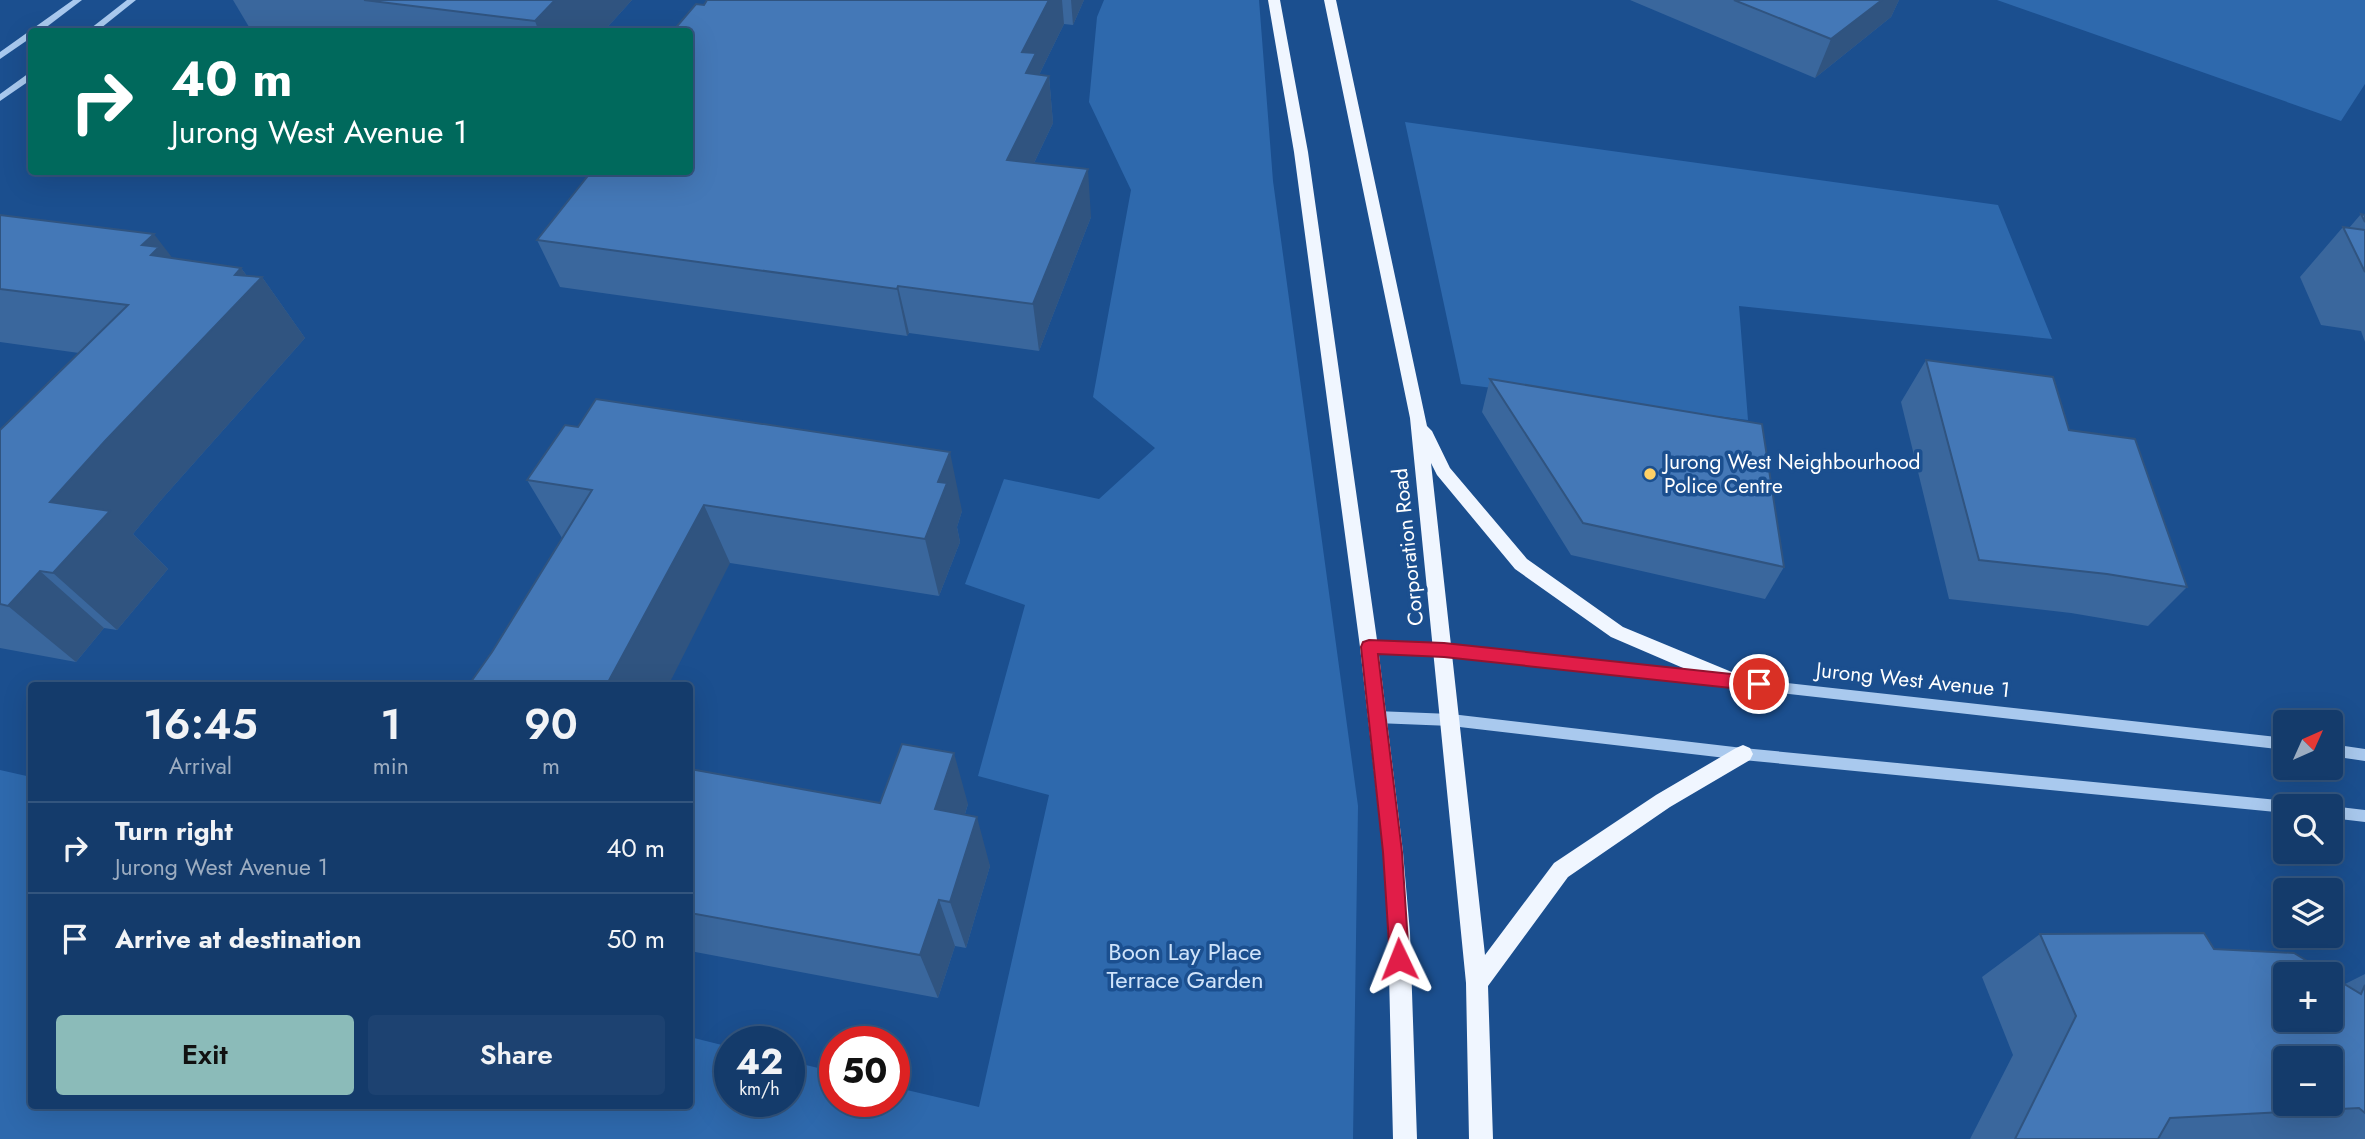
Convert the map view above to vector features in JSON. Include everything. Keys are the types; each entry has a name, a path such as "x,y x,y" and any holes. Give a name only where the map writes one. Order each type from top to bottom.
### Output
{"main road":[{"path":"1274,0 1301,152 1369,647 1399,933 1405,1139"},
{"name":"Corporation Road","path":"1330,0 1418,418 1477,983 1481,1139"},
{"path":"1418,418 1443,471 1521,564 1617,632 1732,681"},
{"path":"1477,983 1561,870 1662,802 1743,754"}],"street":[{"path":"39,28 78,0"},
{"path":"95,28 132,0"},
{"path":"0,56 28,36"},
{"path":"0,98 28,78"},
{"name":"Jurong West Avenue 1","path":"1369,647 1444,650 2273,743"},
{"path":"1376,717 1451,720 1743,754 2273,806"},
{"path":"2343,752 2365,755"},
{"path":"2343,813 2365,816"}],"green space":[{"name":"Boon Lay Place Terrace Garden","path":"1104,0 1259,0 1273,181 1358,806 1353,1139 0,1139 0,770 28,776 28,1109 693,1109 693,1038 714,1043 714,1117 805,1117 805,1065 819,1068 819,1117 910,1117 910,1091 979,1107 1049,795 978,776 1025,605 965,584 1004,479 1099,499 1155,448 1093,397 1131,190 1089,102 1097,17"},
{"path":"1997,0 2365,0 2365,84 2341,121"},
{"path":"1405,122 1998,205 2052,339 1739,306 1748,420 1461,384"}],"building":[{"path":"364,0 555,0 535,21"},
{"path":"707,0 1049,0 1022,52 1036,53 1026,73 1049,76 1007,160 1088,169 1033,304 898,286 897,289 537,240 589,175 693,175 693,28 675,28 696,4 704,5"},
{"path":"1734,0 1882,0 1831,39"},
{"path":"0,215 154,234 142,245 159,247 151,255 241,268 235,275 262,277 50,502 110,511 53,573 40,571 8,606 0,604 0,430 128,305 0,289"},
{"path":"2343,227 2365,230 2365,272"},
{"path":"1926,360 2053,377 2069,430 2135,439 2187,587 2107,574 1979,560"},
{"path":"1490,379 1762,424 1784,567 1583,523"},
{"path":"596,399 950,452 938,482 947,483 925,539 704,505 608,682 471,682 592,490 527,480 565,425 578,427"},
{"path":"902,744 954,753 935,809 977,817 950,902 939,900 920,955 693,914 693,770 880,803"},
{"path":"2204,933 2214,949 2294,953 2309,962 2273,962 2273,1032 2343,1032 2343,983 2361,994 2365,985 2365,1113 2359,1108 2343,1109 2343,1046 2273,1046 2273,1113 2170,1118 2158,1139 2015,1139 2076,1016 2040,934"}],"place":[{"name":"Jurong West Neighbourhood Police Centre","path":"1650,474"}],"route":[{"path":"1399,959 1392,852 1369,647 1444,650 1759,684"}]}
